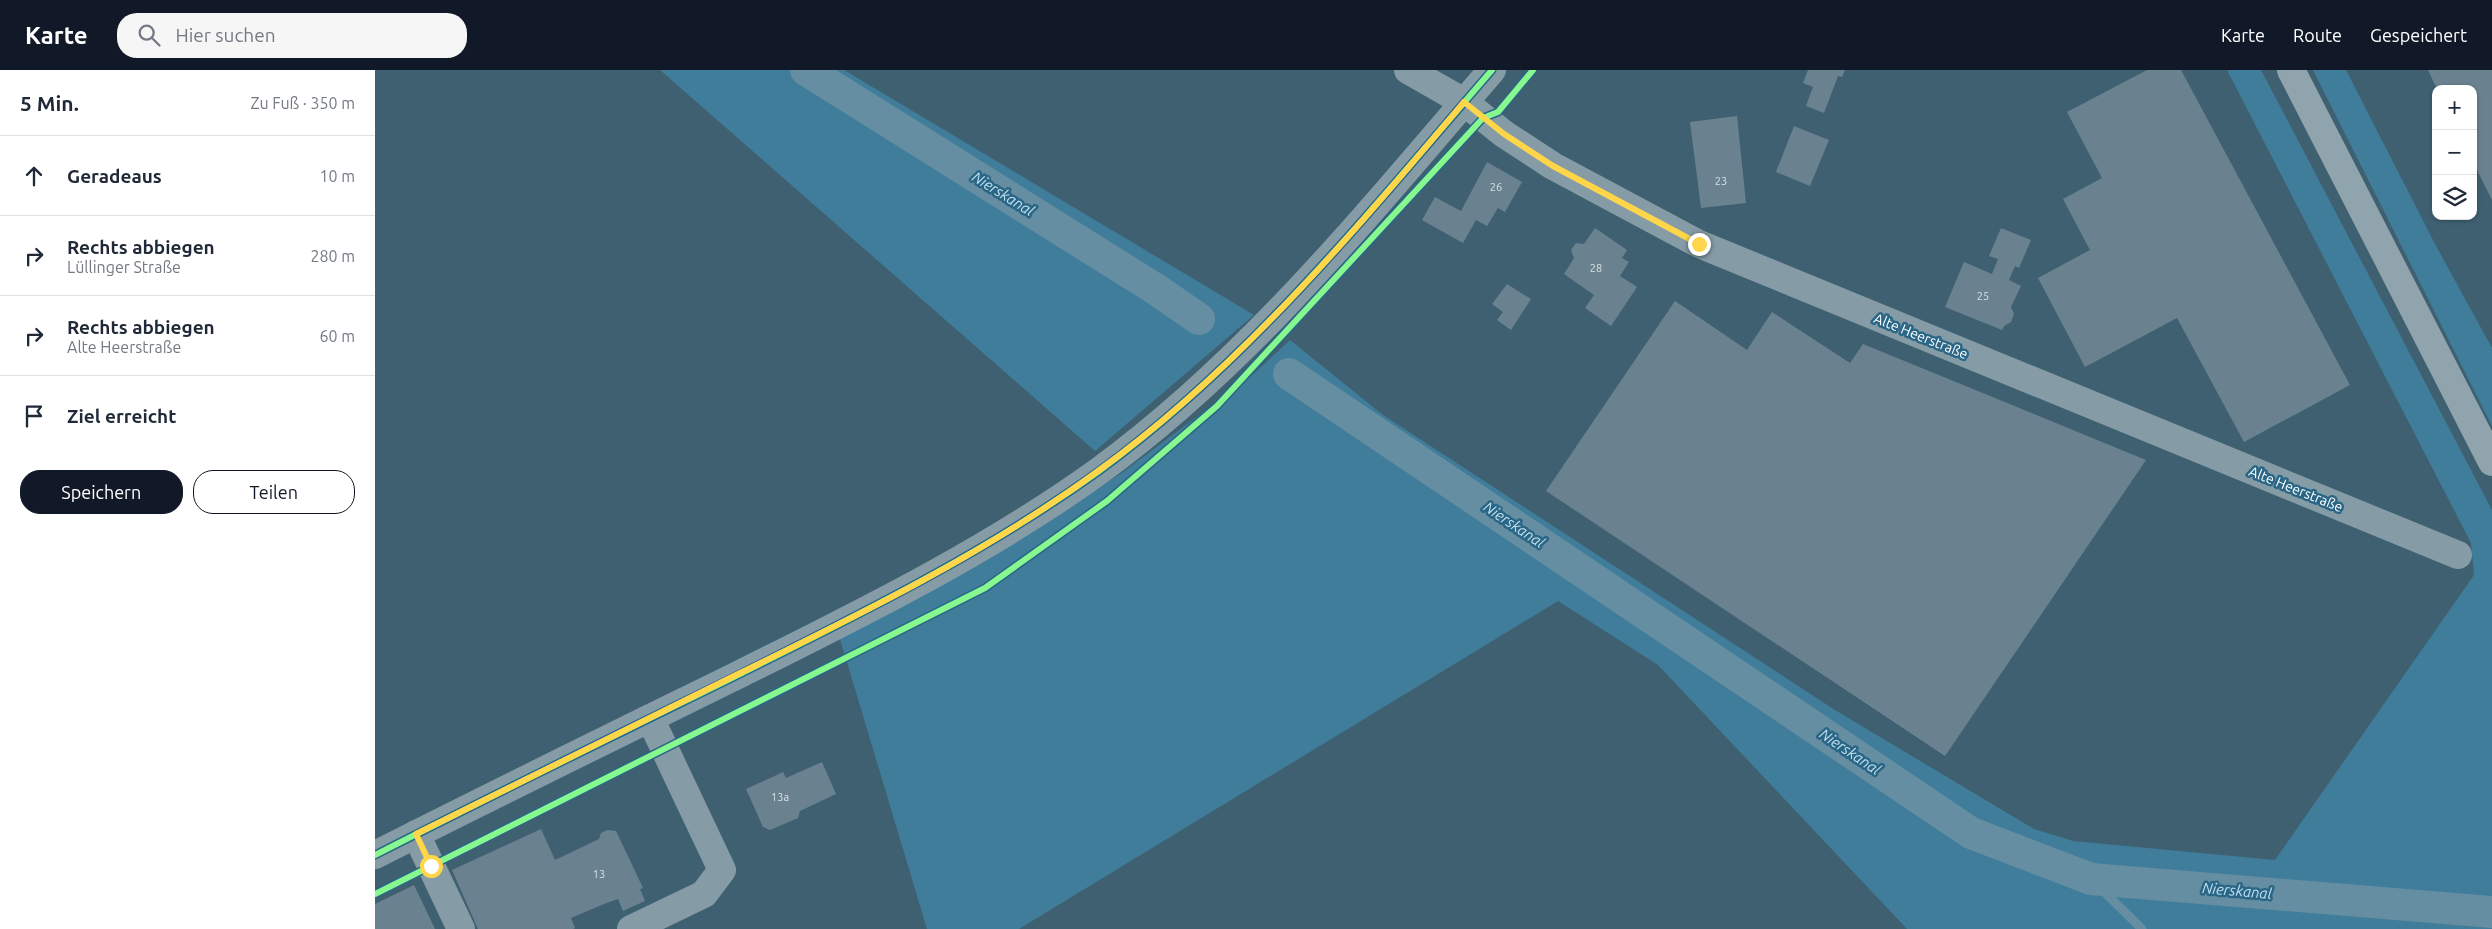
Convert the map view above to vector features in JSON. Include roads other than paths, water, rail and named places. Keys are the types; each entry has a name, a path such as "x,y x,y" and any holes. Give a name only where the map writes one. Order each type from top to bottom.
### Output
{"main road":[{"path":"2291,70 2492,462"}],"street":[{"name":"Alte Heerstraße","path":"1408,70 1464,102 1504,134 1553,166 1699,244 2458,555"},
{"path":"375,855 825,632 992,542 1100,470 1214,377 1359,225 1492,70"},
{"path":"631,929 704,894 723,870 650,718"},
{"path":"416,834 461,929"}],"waterway":[{"name":"Nierskanal","path":"806,70 1157,290 1199,319"},
{"name":"Nierskanal","path":"1289,374 1971,833 2091,879 2492,912"},
{"path":"2091,879 2142,929"}]}
